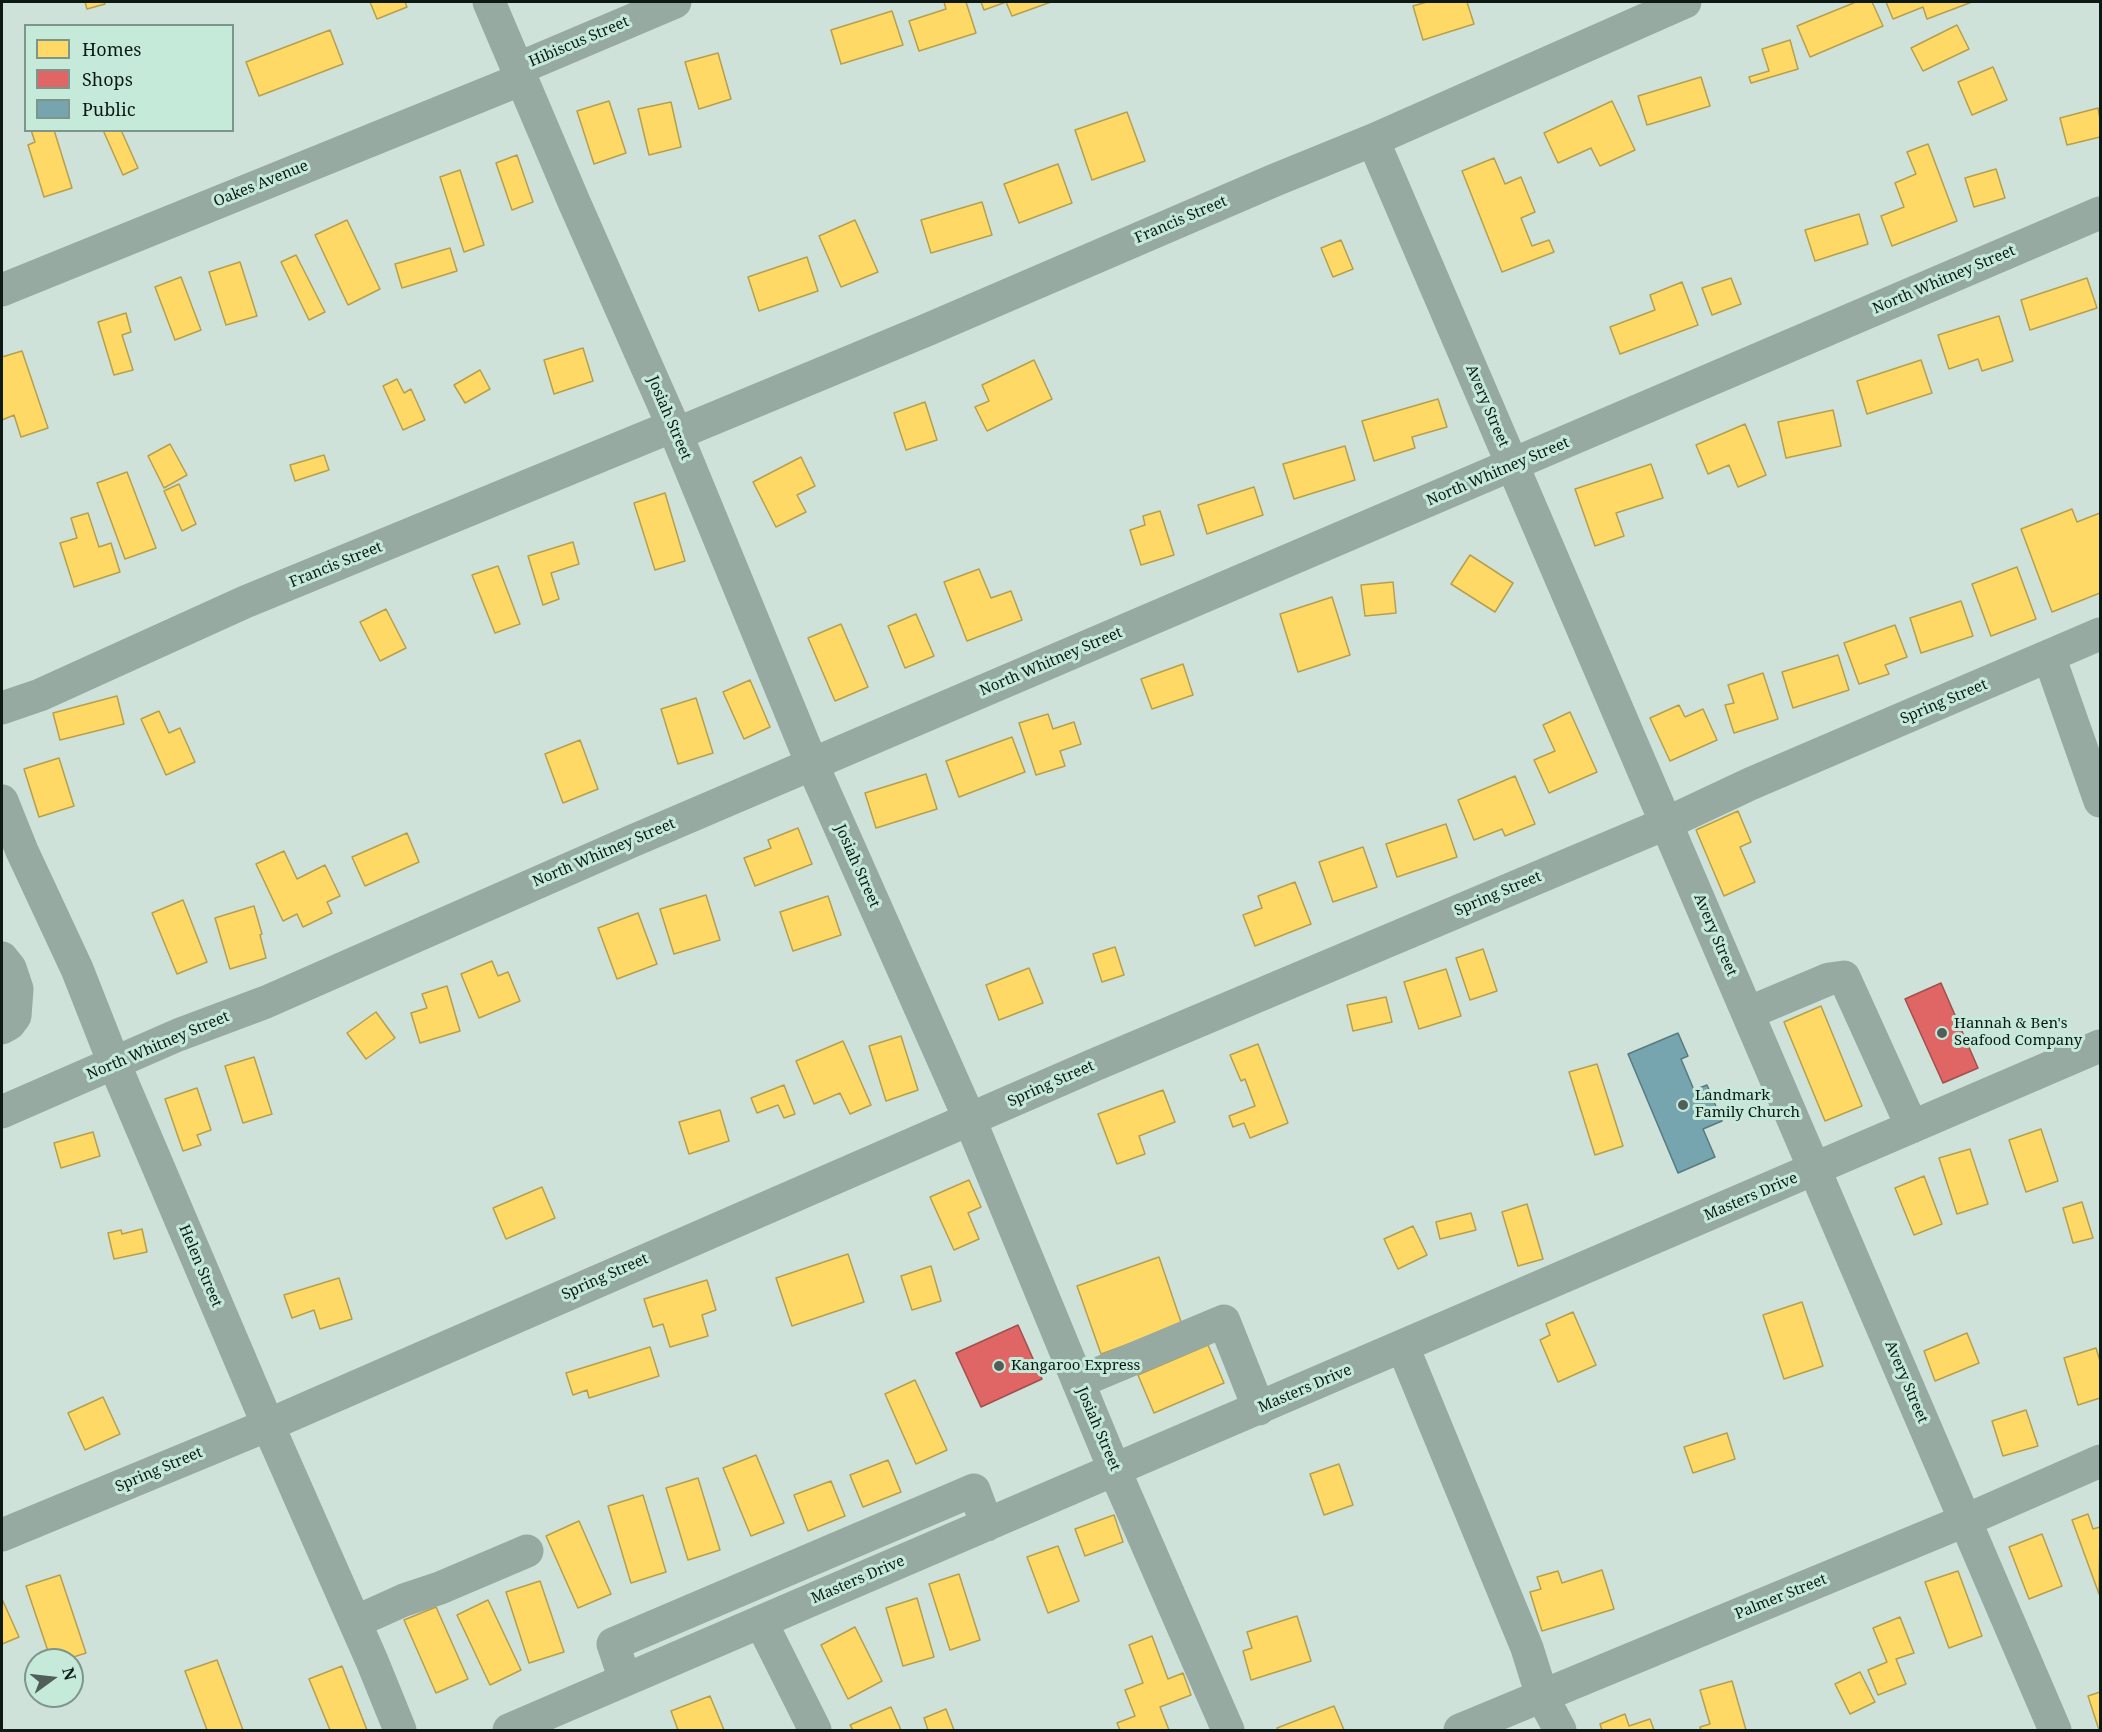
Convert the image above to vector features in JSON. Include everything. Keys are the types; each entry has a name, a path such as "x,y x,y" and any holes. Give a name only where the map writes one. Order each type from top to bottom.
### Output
{"street":[{"name":"Josiah Street","path":"489,2 674,430 812,764 970,1120 1115,1471 1228,1731"},
{"name":"Hibiscus Street","path":"519,74 675,2"},
{"name":"Francis Street","path":"2,708 40,695 245,602 929,329 1373,140 1685,2"},
{"name":"Oakes Avenue","path":"2,290 519,74"},
{"name":"Avery Street","path":"1373,140 2055,1731"},
{"name":"North Whitney Street","path":"2,1112 178,1035 266,1002 630,842 2100,213"},
{"name":"Spring Street","path":"2,1535 268,1425 753,1212 1666,823 1750,784 2100,634"},
{"path":"2049,656 2100,801"},
{"name":"Helen Street","path":"2,801 12,851 77,969 114,1063 400,1731"},
{"path":"2,958 10,968 17,989 15,1017 2,1028"},
{"path":"1748,1013 1829,979 1844,977 1912,1127"},
{"name":"Masters Drive","path":"509,1731 2100,1046"},
{"path":"1078,1382 1224,1321 1259,1409"},
{"path":"1403,1347 1527,1648 1542,1696 1560,1731"},
{"name":"Palmer Street","path":"1460,1731 1964,1521 2100,1461"},
{"path":"625,1680 613,1644 974,1490 987,1525"},
{"path":"355,1622 527,1551"},
{"path":"761,1622 804,1706 814,1731"}],"building: Homes":[{"path":"85,2 104,2 105,4 87,9"},
{"path":"370,2 405,2 407,7 377,19"},
{"path":"944,2 966,2 976,33 919,51 909,21 946,9"},
{"path":"981,2 1006,2 984,10"},
{"path":"1006,2 1051,2 1012,16"},
{"path":"1427,2 1467,2 1474,24 1423,40 1413,6"},
{"path":"1856,2 1872,2 1883,26 1810,57 1797,26"},
{"path":"1886,2 1972,2 1927,19 1923,7 1893,19"},
{"path":"892,11 903,45 841,64 831,30"},
{"path":"1957,25 1969,49 1923,71 1911,48"},
{"path":"330,30 343,64 259,96 246,62"},
{"path":"1790,40 1798,69 1751,83 1749,77 1769,71 1762,49"},
{"path":"718,53 731,99 699,109 685,62"},
{"path":"1993,67 2007,100 1972,115 1958,82"},
{"path":"1701,77 1710,106 1647,125 1638,96"},
{"path":"609,101 626,153 594,164 577,111"},
{"path":"1612,101 1635,150 1600,166 1591,148 1558,163 1544,133"},
{"path":"671,102 681,147 649,155 638,109"},
{"path":"2098,108 2100,137 2067,145 2060,118"},
{"path":"1127,112 1145,161 1092,180 1075,130"},
{"path":"32,132 55,132 72,188 44,197 28,145 35,142"},
{"path":"104,132 122,132 138,168 123,175"},
{"path":"1928,144 1957,221 1892,246 1881,216 1904,207 1895,183 1916,174 1907,152"},
{"path":"517,155 533,202 512,210 496,163"},
{"path":"1494,158 1505,184 1521,177 1535,212 1521,218 1532,246 1549,240 1554,252 1502,272 1462,171"},
{"path":"1058,164 1072,203 1019,223 1004,184"},
{"path":"1996,169 2005,198 1974,207 1965,178"},
{"path":"460,170 484,245 464,252 440,177"},
{"path":"982,202 992,235 931,253 921,220"},
{"path":"1859,214 1868,244 1815,261 1805,230"},
{"path":"347,220 380,289 348,305 315,235"},
{"path":"855,220 878,272 841,287 819,236"},
{"path":"1341,240 1353,269 1333,277 1321,248"},
{"path":"450,248 457,271 402,288 395,264"},
{"path":"296,255 325,312 309,320 281,262"},
{"path":"807,257 818,291 759,311 748,277"},
{"path":"240,262 257,316 226,325 209,272"},
{"path":"181,277 201,330 175,340 155,287"},
{"path":"1731,278 1741,304 1712,315 1702,288"},
{"path":"2087,278 2097,308 2030,330 2021,300"},
{"path":"1682,282 1698,325 1620,354 1610,327 1655,310 1650,295"},
{"path":"126,313 131,332 122,335 133,370 114,375 98,322"},
{"path":"1999,316 2013,361 1982,371 1978,359 1949,369 1938,335"},
{"path":"583,348 593,381 554,394 544,360"},
{"path":"22,351 48,428 21,437 14,415 2,420 2,357"},
{"path":"1034,360 1052,399 987,431 975,407 989,401 982,385"},
{"path":"1921,360 1932,393 1867,414 1857,381"},
{"path":"480,370 490,389 465,403 454,385"},
{"path":"397,379 404,393 411,389 425,420 403,430 383,386"},
{"path":"1438,399 1447,427 1412,437 1415,448 1374,461 1362,421"},
{"path":"925,402 937,440 906,450 894,413"},
{"path":"1833,410 1841,446 1786,458 1778,422"},
{"path":"1745,424 1766,475 1738,487 1729,465 1708,474 1696,445"},
{"path":"170,444 187,475 164,488 148,456"},
{"path":"1345,446 1355,480 1294,499 1283,464"},
{"path":"324,455 329,470 295,481 290,465"},
{"path":"801,457 815,486 797,495 806,512 776,527 753,482"},
{"path":"1651,464 1663,498 1616,513 1624,536 1595,546 1575,489"},
{"path":"127,472 156,548 125,559 97,483"},
{"path":"179,484 196,524 182,531 164,491"},
{"path":"1254,487 1263,515 1207,534 1198,505"},
{"path":"665,493 685,561 655,570 634,503"},
{"path":"2072,509 2077,522 2100,513 2100,593 2052,612 2021,529"},
{"path":"1160,511 1174,555 1141,565 1130,530 1145,525 1143,516"},
{"path":"88,513 99,547 111,543 120,572 74,587 60,543 77,538 71,518"},
{"path":"573,542 579,564 551,573 559,599 543,605 528,556"},
{"path":"1470,555 1513,583 1495,612 1451,584"},
{"path":"498,566 520,624 495,633 472,575"},
{"path":"2017,567 2036,619 1991,636 1972,584"},
{"path":"979,569 991,598 1011,591 1022,620 967,641 944,582"},
{"path":"1393,582 1396,613 1365,616 1361,585"},
{"path":"1332,597 1350,655 1298,672 1280,614"},
{"path":"1961,601 1973,636 1921,653 1910,618"},
{"path":"386,609 406,648 380,661 360,622"},
{"path":"916,614 934,656 905,668 888,626"},
{"path":"841,624 868,687 835,701 808,638"},
{"path":"1895,625 1907,657 1885,665 1889,674 1859,684 1844,643"},
{"path":"1838,655 1849,690 1793,708 1782,672"},
{"path":"1183,664 1193,695 1152,709 1141,679"},
{"path":"1763,673 1778,719 1734,733 1725,705 1734,703 1728,685"},
{"path":"750,680 770,727 744,739 723,692"},
{"path":"117,696 124,724 60,740 53,713"},
{"path":"696,698 713,753 678,764 661,709"},
{"path":"1679,705 1685,717 1703,709 1717,740 1670,761 1650,718"},
{"path":"159,711 169,733 180,728 195,762 166,775 141,719"},
{"path":"1570,712 1597,772 1549,793 1534,760 1555,751 1543,725"},
{"path":"1048,714 1053,729 1074,722 1081,744 1060,751 1065,766 1036,775 1019,723"},
{"path":"1012,737 1025,772 959,797 946,761"},
{"path":"580,740 598,789 563,803 545,754"},
{"path":"59,758 74,806 39,817 24,769"},
{"path":"926,774 937,809 876,828 865,793"},
{"path":"1515,776 1535,824 1505,836 1502,829 1474,840 1458,800"},
{"path":"1738,811 1751,842 1740,847 1755,882 1724,896 1696,830"},
{"path":"1446,824 1457,857 1397,877 1386,844"},
{"path":"798,828 812,864 755,886 744,858 771,848 768,840"},
{"path":"407,833 419,862 365,886 352,857"},
{"path":"1363,847 1377,887 1333,902 1319,862"},
{"path":"284,851 297,879 325,865 340,896 327,902 332,913 303,927 297,914 283,921 256,864"},
{"path":"1295,882 1311,924 1255,946 1243,915 1262,908 1258,896"},
{"path":"706,895 720,940 674,954 660,909"},
{"path":"828,896 841,935 793,951 780,912"},
{"path":"183,900 207,962 177,974 152,913"},
{"path":"254,906 266,958 230,969 215,918"},
{"path":"638,913 657,964 617,979 598,928"},
{"path":"1115,947 1124,975 1102,982 1093,954"},
{"path":"1483,949 1497,991 1470,1000 1456,958"},
{"path":"492,961 498,976 508,972 520,1001 479,1018 461,974"},
{"path":"1029,968 1043,1003 999,1020 986,985"},
{"path":"1446,969 1461,1016 1419,1029 1404,982"},
{"path":"447,986 460,1031 420,1043 411,1013 427,1008 422,994"},
{"path":"1386,997 1392,1022 1353,1031 1347,1005"},
{"path":"1821,1006 1862,1106 1825,1121 1784,1022"},
{"path":"376,1012 395,1038 366,1059 347,1033"},
{"path":"901,1036 918,1090 886,1101 869,1046"},
{"path":"843,1041 871,1105 850,1114 840,1093 814,1104 796,1061"},
{"path":"1258,1044 1288,1123 1250,1138 1244,1123 1233,1127 1229,1116 1255,1106 1245,1079 1241,1081 1230,1055"},
{"path":"254,1057 272,1114 243,1123 225,1066"},
{"path":"1597,1064 1623,1146 1595,1155 1569,1072"},
{"path":"784,1085 795,1114 784,1118 778,1105 757,1113 751,1098"},
{"path":"197,1088 211,1130 197,1135 201,1145 183,1151 165,1099"},
{"path":"1163,1090 1175,1122 1139,1136 1145,1154 1117,1164 1098,1114"},
{"path":"720,1110 729,1141 689,1154 679,1122"},
{"path":"2041,1129 2058,1181 2026,1192 2009,1140"},
{"path":"93,1132 100,1156 61,1168 54,1143"},
{"path":"1970,1149 1988,1204 1957,1214 1939,1158"},
{"path":"1924,1176 1942,1224 1914,1235 1895,1188"},
{"path":"969,1180 981,1207 968,1213 979,1239 954,1250 930,1197"},
{"path":"542,1187 555,1218 506,1239 493,1208"},
{"path":"2082,1202 2093,1238 2073,1243 2063,1208"},
{"path":"1527,1204 1543,1259 1518,1266 1502,1212"},
{"path":"1471,1213 1476,1230 1440,1239 1436,1222"},
{"path":"1413,1226 1427,1255 1398,1269 1384,1239"},
{"path":"142,1229 147,1252 114,1259 108,1233 121,1230 122,1234"},
{"path":"848,1254 864,1302 792,1326 776,1278"},
{"path":"1159,1257 1182,1325 1101,1354 1077,1286"},
{"path":"931,1266 941,1301 912,1310 901,1276"},
{"path":"339,1278 352,1319 320,1329 314,1310 292,1318 284,1295"},
{"path":"707,1280 716,1310 702,1315 708,1336 670,1347 663,1324 653,1327 644,1299"},
{"path":"1802,1302 1823,1366 1784,1379 1763,1315"},
{"path":"1573,1312 1596,1365 1558,1382 1540,1340 1550,1335 1546,1324"},
{"path":"1967,1333 1979,1363 1935,1381 1924,1351"},
{"path":"1208,1345 1224,1383 1154,1413 1138,1375"},
{"path":"650,1347 659,1376 589,1398 587,1390 573,1395 566,1373"},
{"path":"2096,1348 2100,1361 2100,1398 2078,1405 2064,1358"},
{"path":"915,1380 947,1450 916,1464 885,1394"},
{"path":"103,1397 120,1434 85,1450 68,1413"},
{"path":"2026,1410 2038,1446 2003,1456 1992,1421"},
{"path":"1727,1433 1735,1459 1693,1473 1684,1447"},
{"path":"756,1455 784,1523 751,1536 723,1468"},
{"path":"888,1460 901,1492 863,1507 850,1475"},
{"path":"1339,1464 1353,1505 1324,1515 1310,1474"},
{"path":"698,1478 720,1550 688,1560 666,1488"},
{"path":"831,1481 845,1516 808,1531 794,1495"},
{"path":"643,1495 666,1572 631,1583 608,1506"},
{"path":"2088,1514 2093,1529 2100,1527 2099,1594 2072,1520"},
{"path":"1114,1515 1123,1542 1085,1556 1075,1529"},
{"path":"579,1521 611,1594 578,1608 546,1536"},
{"path":"2042,1534 2062,1586 2029,1599 2009,1547"},
{"path":"1058,1546 1079,1601 1048,1613 1027,1557"},
{"path":"1602,1570 1614,1609 1542,1631 1530,1592 1541,1589 1537,1577 1558,1571 1562,1583"},
{"path":"1958,1571 1982,1636 1949,1648 1925,1582"},
{"path":"959,1574 980,1640 950,1650 929,1584"},
{"path":"60,1575 86,1653 84,1654 84,1648 47,1648 26,1586"},
{"path":"540,1581 564,1652 529,1663 506,1592"},
{"path":"917,1598 934,1657 903,1666 886,1608"},
{"path":"2,1599 19,1637 2,1644"},
{"path":"488,1600 521,1670 490,1685 457,1615"},
{"path":"436,1607 468,1679 436,1693 404,1620"},
{"path":"1297,1616 1311,1661 1251,1680 1243,1651 1252,1648 1247,1632"},
{"path":"1900,1617 1914,1653 1896,1659 1906,1684 1878,1695 1868,1670 1887,1662 1873,1628"},
{"path":"855,1627 882,1681 848,1699 821,1645"},
{"path":"1152,1636 1168,1679 1183,1673 1191,1695 1160,1707 1169,1730 1120,1730 1117,1723 1135,1716 1125,1690 1143,1683 1129,1645"},
{"path":"217,1660 243,1730 207,1730 185,1671"},
{"path":"342,1666 367,1730 330,1730 309,1679"},
{"path":"1860,1672 1875,1702 1850,1714 1835,1684"},
{"path":"1732,1681 1746,1730 1701,1730 1700,1727 1710,1724 1700,1690"},
{"path":"2100,1692 2100,1730 2099,1730 2088,1696"},
{"path":"710,1696 724,1730 678,1730 671,1711"},
{"path":"1334,1706 1344,1730 1278,1730 1277,1728"},
{"path":"891,1707 901,1730 853,1730 850,1725"},
{"path":"946,1709 954,1730 928,1730 924,1718"},
{"path":"1625,1714 1629,1726 1650,1719 1654,1730 1602,1730 1600,1724"}],"building: Shops":[{"name":"Hannah & Ben's Seafood Company","path":"1941,983 1978,1068 1943,1083 1905,999"},
{"name":"Kangaroo Express","path":"1018,1325 1042,1379 981,1407 956,1353"}],"building: Public":[{"name":"Landmark Family Church","path":"1678,1033 1688,1056 1681,1059 1694,1090 1707,1085 1722,1121 1703,1129 1715,1157 1678,1173 1628,1054"}],"place":[{"name":"Hannah & Ben's Seafood Company","path":"1942,1033"},
{"name":"Landmark Family Church","path":"1683,1105"},
{"name":"Kangaroo Express","path":"999,1366"}]}
